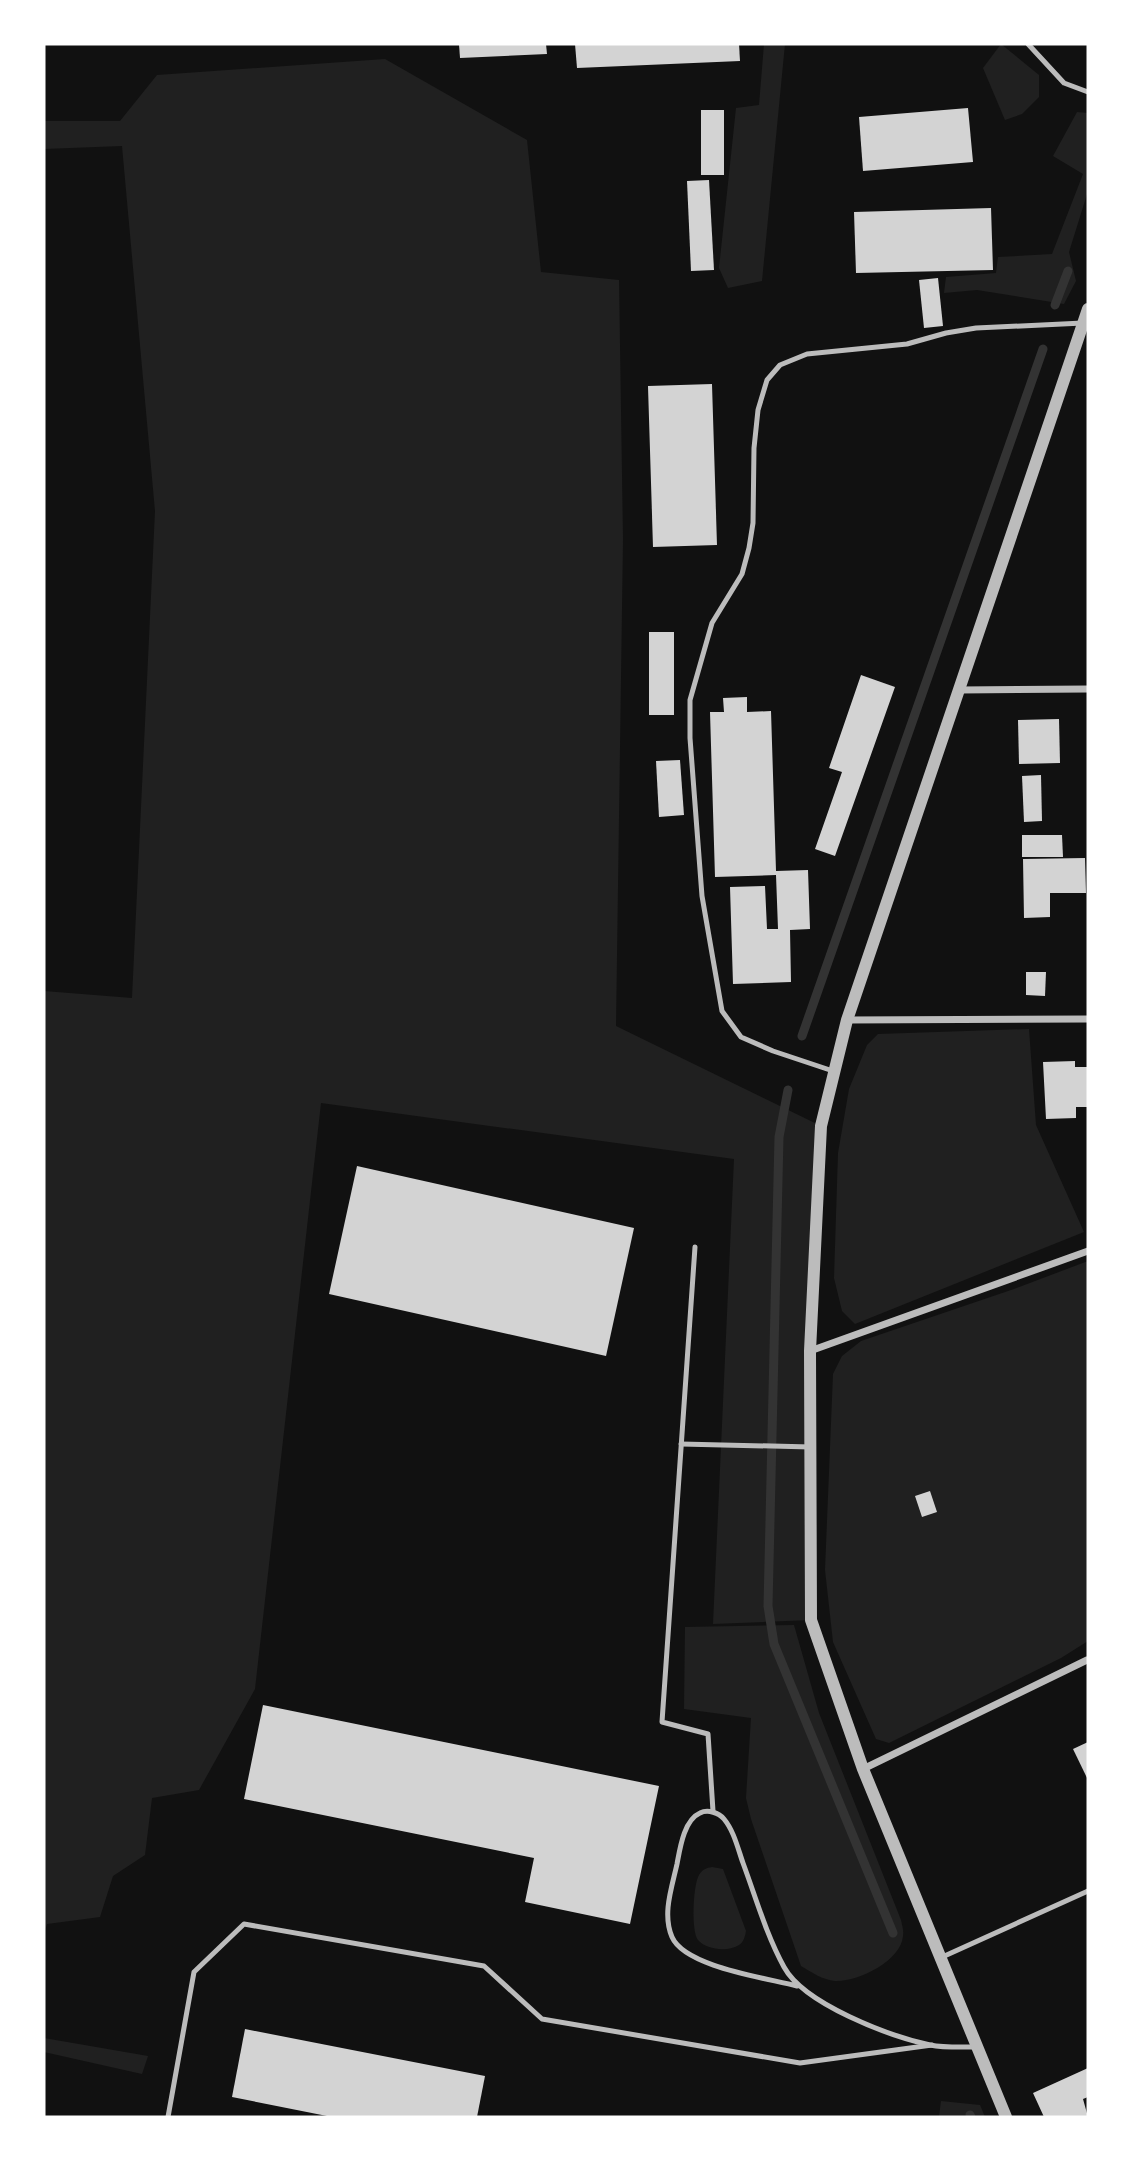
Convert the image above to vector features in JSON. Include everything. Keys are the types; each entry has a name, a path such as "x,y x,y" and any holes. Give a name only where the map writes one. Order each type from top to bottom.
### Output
{"street":[{"path":"1006,2117 863,1769 811,1620 810,1351 821,1126 847,1020 1088,309"},
{"path":"960,690 1088,689"},
{"path":"847,1020 1088,1019"},
{"path":"810,1351 1088,1251"},
{"path":"863,1769 1087,1660"}],"lane":[{"path":"1028,44 1064,83 1088,92"},
{"path":"834,1071 773,1051 741,1037 722,1011 702,896 690,738 690,700 699,677 712,622 742,574 750,548 754,448 758,410 767,380 780,365 807,354 907,344 976,328 1083,323"},
{"path":"695,1247 662,1722 708,1734 713,1811"},
{"path":"681,1444 811,1447"},
{"path":"797,1986 785,1969 769,1936 734,1838 724,1819 713,1811 700,1813 688,1823 668,1900 672,1936 681,1949 710,1964 797,1986 834,2009 891,2034 932,2045"},
{"path":"940,1958 1088,1891"},
{"path":"168,2117 194,1972 244,1924 484,1966 542,2019 800,2063 932,2045 977,2047"}],"shaded area":[{"path":"764,44 785,44 762,281 728,288 719,268 736,108 759,105"},
{"path":"1001,44 1039,75 1039,97 1022,114 1005,120 983,68"},
{"path":"385,59 527,140 541,272 619,280 623,539 616,1026 821,1126 810,1351 811,1620 713,1624 734,1159 321,1103 255,1689 199,1790 152,1798 145,1855 113,1876 100,1917 47,1924 44,1934 44,991 132,998 155,511 122,146 44,149 44,121 120,121 157,75"},
{"path":"1077,112 1088,113 1088,191 1069,252 1076,281 1064,304 977,290 944,293 946,277 996,273 998,257 1052,254 1083,174 1053,156"},
{"path":"1029,1029 1036,1125 1084,1232 855,1324 842,1311 834,1278 838,1153 849,1089 867,1045 878,1034"},
{"path":"1088,1261 1088,1641 1061,1658 889,1743 876,1739 833,1642 825,1570 833,1374 842,1356 861,1341"},
{"path":"794,1625 819,1713 903,1930 900,1945 887,1961 866,1974 844,1980 826,1979 801,1966 746,1798 751,1718 684,1709 685,1627"},
{"path":"712,1867 723,1869 746,1931 741,1944 730,1949 706,1946 698,1940 694,1927 697,1880 703,1870"},
{"path":"44,2038 148,2056 142,2074 44,2052"},
{"path":"941,2101 980,2105 985,2117 939,2117"}],"building":[{"path":"459,44 546,44 547,54 460,58"},
{"path":"575,44 739,44 740,61 577,68"},
{"path":"968,108 973,162 863,171 859,117"},
{"path":"701,110 724,110 724,175 701,175"},
{"path":"709,180 714,270 691,271 687,181"},
{"path":"991,208 993,270 856,273 854,212"},
{"path":"938,278 943,326 924,328 919,280"},
{"path":"712,384 717,545 653,547 648,386"},
{"path":"649,632 674,632 674,715 649,715"},
{"path":"861,675 895,687 835,856 815,849 842,772 829,768"},
{"path":"747,697 747,712 771,711 776,871 808,870 810,929 790,930 791,982 733,984 730,887 765,886 767,929 778,929 776,875 715,877 710,712 724,712 723,698"},
{"path":"1059,719 1060,763 1019,764 1018,720"},
{"path":"680,760 684,815 659,817 656,761"},
{"path":"1041,775 1042,821 1024,822 1022,776"},
{"path":"1022,835 1062,835 1063,857 1022,857"},
{"path":"1085,858 1086,893 1050,893 1050,917 1024,918 1023,859"},
{"path":"1026,972 1046,972 1045,996 1026,995"},
{"path":"1075,1061 1075,1067 1088,1067 1088,1107 1076,1107 1076,1118 1046,1119 1043,1062"},
{"path":"357,1166 634,1228 606,1356 329,1294"},
{"path":"930,1491 937,1512 922,1517 915,1496"},
{"path":"263,1705 659,1786 630,1924 525,1902 534,1858 244,1799"},
{"path":"1088,1742 1088,1780 1073,1749"},
{"path":"245,2029 485,2076 477,2117 332,2117 232,2097"},
{"path":"1088,2068 1088,2097 1083,2099 1088,2117 1044,2117 1033,2093"}],"waterway":[{"path":"1055,305 1068,271"},
{"path":"802,1036 1043,349"},
{"path":"788,1090 779,1137 768,1606 774,1644 893,1933"}]}
